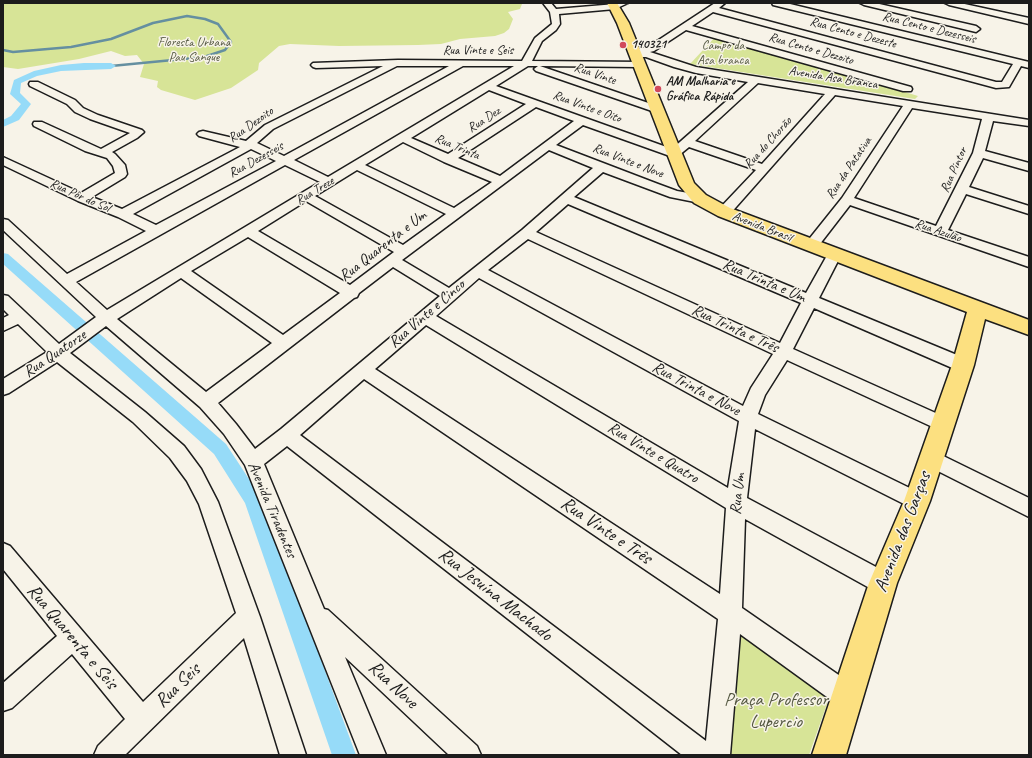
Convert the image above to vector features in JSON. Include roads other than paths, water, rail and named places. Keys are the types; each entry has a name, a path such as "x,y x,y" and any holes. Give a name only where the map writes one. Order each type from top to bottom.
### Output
{"main road":[{"name":"Avenida Brasil","path":"617,4 656,109 687,185 700,199 724,212 1029,328"},
{"name":"Avenida das Garças","path":"830,755 847,696 883,584 917,501 963,365 978,309"}],"street":[{"path":"526,64 538,40 556,24 554,12 547,3"},
{"path":"636,56 641,52 651,49 721,3"},
{"name":"Rua Cento e Dezesseis","path":"776,3 1029,66"},
{"path":"864,3 976,29"},
{"path":"949,3 1029,21"},
{"path":"554,12 617,4"},
{"name":"Rua Cento e Dezeste","path":"712,9 987,82 1005,85 1018,63"},
{"name":"Rua Cento e Dezoito","path":"685,27 906,89"},
{"name":"Avenida Asa Branca","path":"636,56 647,54 696,70 988,119 1029,123"},
{"name":"Rua Vinte e Seis","path":"316,65 398,63 526,64 636,56"},
{"name":"Rua Dezoito","path":"123,214 249,145 259,134 269,127 398,63"},
{"name":"Rua Dezesseis","path":"66,281 460,64"},
{"name":"Rua Treze","path":"101,321 181,271 402,138 490,87 526,64"},
{"name":"Rua Vinte","path":"526,64 656,109"},
{"path":"674,154 756,80"},
{"path":"34,84 71,102 79,110 94,117 138,132 102,153"},
{"name":"Rua Vinte e Oito","path":"490,87 674,154"},
{"name":"Rua do Chorão","path":"724,212 832,92"},
{"name":"Rua Dez","path":"448,160 535,103"},
{"name":"Rua da Patativa","path":"811,246 847,200 909,105"},
{"path":"988,119 1029,132"},
{"name":"Rua Pintor","path":"940,232 979,153 988,119"},
{"name":"Rua Quarenta e Um","path":"206,402 582,120"},
{"path":"38,124 89,149 111,156 119,166 121,174 114,180 82,198"},
{"path":"203,134 249,145 329,182"},
{"name":"Rua Trinta","path":"402,138 448,160 501,181"},
{"path":"687,142 764,169"},
{"name":"Rua Vinte e Nove","path":"548,146 667,192 700,199"},
{"path":"979,153 1029,167"},
{"name":"Rua Pôr do Sol","path":"3,161 82,198 123,214 157,231"},
{"path":"357,166 456,213"},
{"name":"Rua Vinte e Cinco","path":"253,461 287,435 478,271 527,233 601,167"},
{"path":"962,189 1029,210"},
{"path":"306,196 399,257 450,295"},
{"name":"Rua Trinta e Um","path":"565,198 963,365"},
{"name":"Rua Azulão","path":"847,200 1029,262"},
{"name":"Avenida Tiradentes","path":"3,223 66,281 101,321 206,402 230,429 253,461 317,615 337,669 374,755"},
{"path":"248,231 352,293"},
{"name":"Rua Trinta e Três","path":"527,233 783,352 943,424"},
{"name":"Rua Um","path":"717,755 730,614 736,503 748,417 757,394 783,352 834,255"},
{"path":"181,271 284,344"},
{"name":"Rua Trinta e Nove","path":"478,271 748,417 917,501"},
{"path":"3,300 11,320 63,349 177,452 194,475 208,502 249,617 292,754"},
{"name":"Rua Vinte e Quatro","path":"425,317 736,503 883,584"},
{"name":"Rua Quatorze","path":"3,388 63,349 101,321"},
{"name":"Rua Vinte e Três","path":"363,370 730,614 847,696"},
{"name":"Rua Jesuína Machado","path":"287,435 703,755"},
{"path":"931,458 1029,508"},
{"name":"Rua Quarenta e Seis","path":"6,563 73,638 142,720"},
{"name":"Rua Nove","path":"317,615 468,755"},
{"name":"Rua Seis","path":"107,755 249,617"},
{"path":"3,699 73,638"}],"waterway":[{"path":"3,50 13,52 71,47 111,39 153,23 187,16 205,19 218,24 231,42 225,50 204,57 111,66"},
{"path":"3,124 15,118 26,104 15,94 17,82 34,74 61,68 111,66"},
{"path":"3,257 220,449 253,499 344,755"}],"place":[{"name":"140321","path":"623,45"},
{"name":"AM Malharia e Gráfica Rápida","path":"658,89"}],"park label":[{"name":"Floresta Urbana Pau Sangue","path":"194,50"},
{"name":"Campo da Asa branca","path":"723,54"},
{"name":"Praça Professor Lupercio","path":"776,711"}]}
